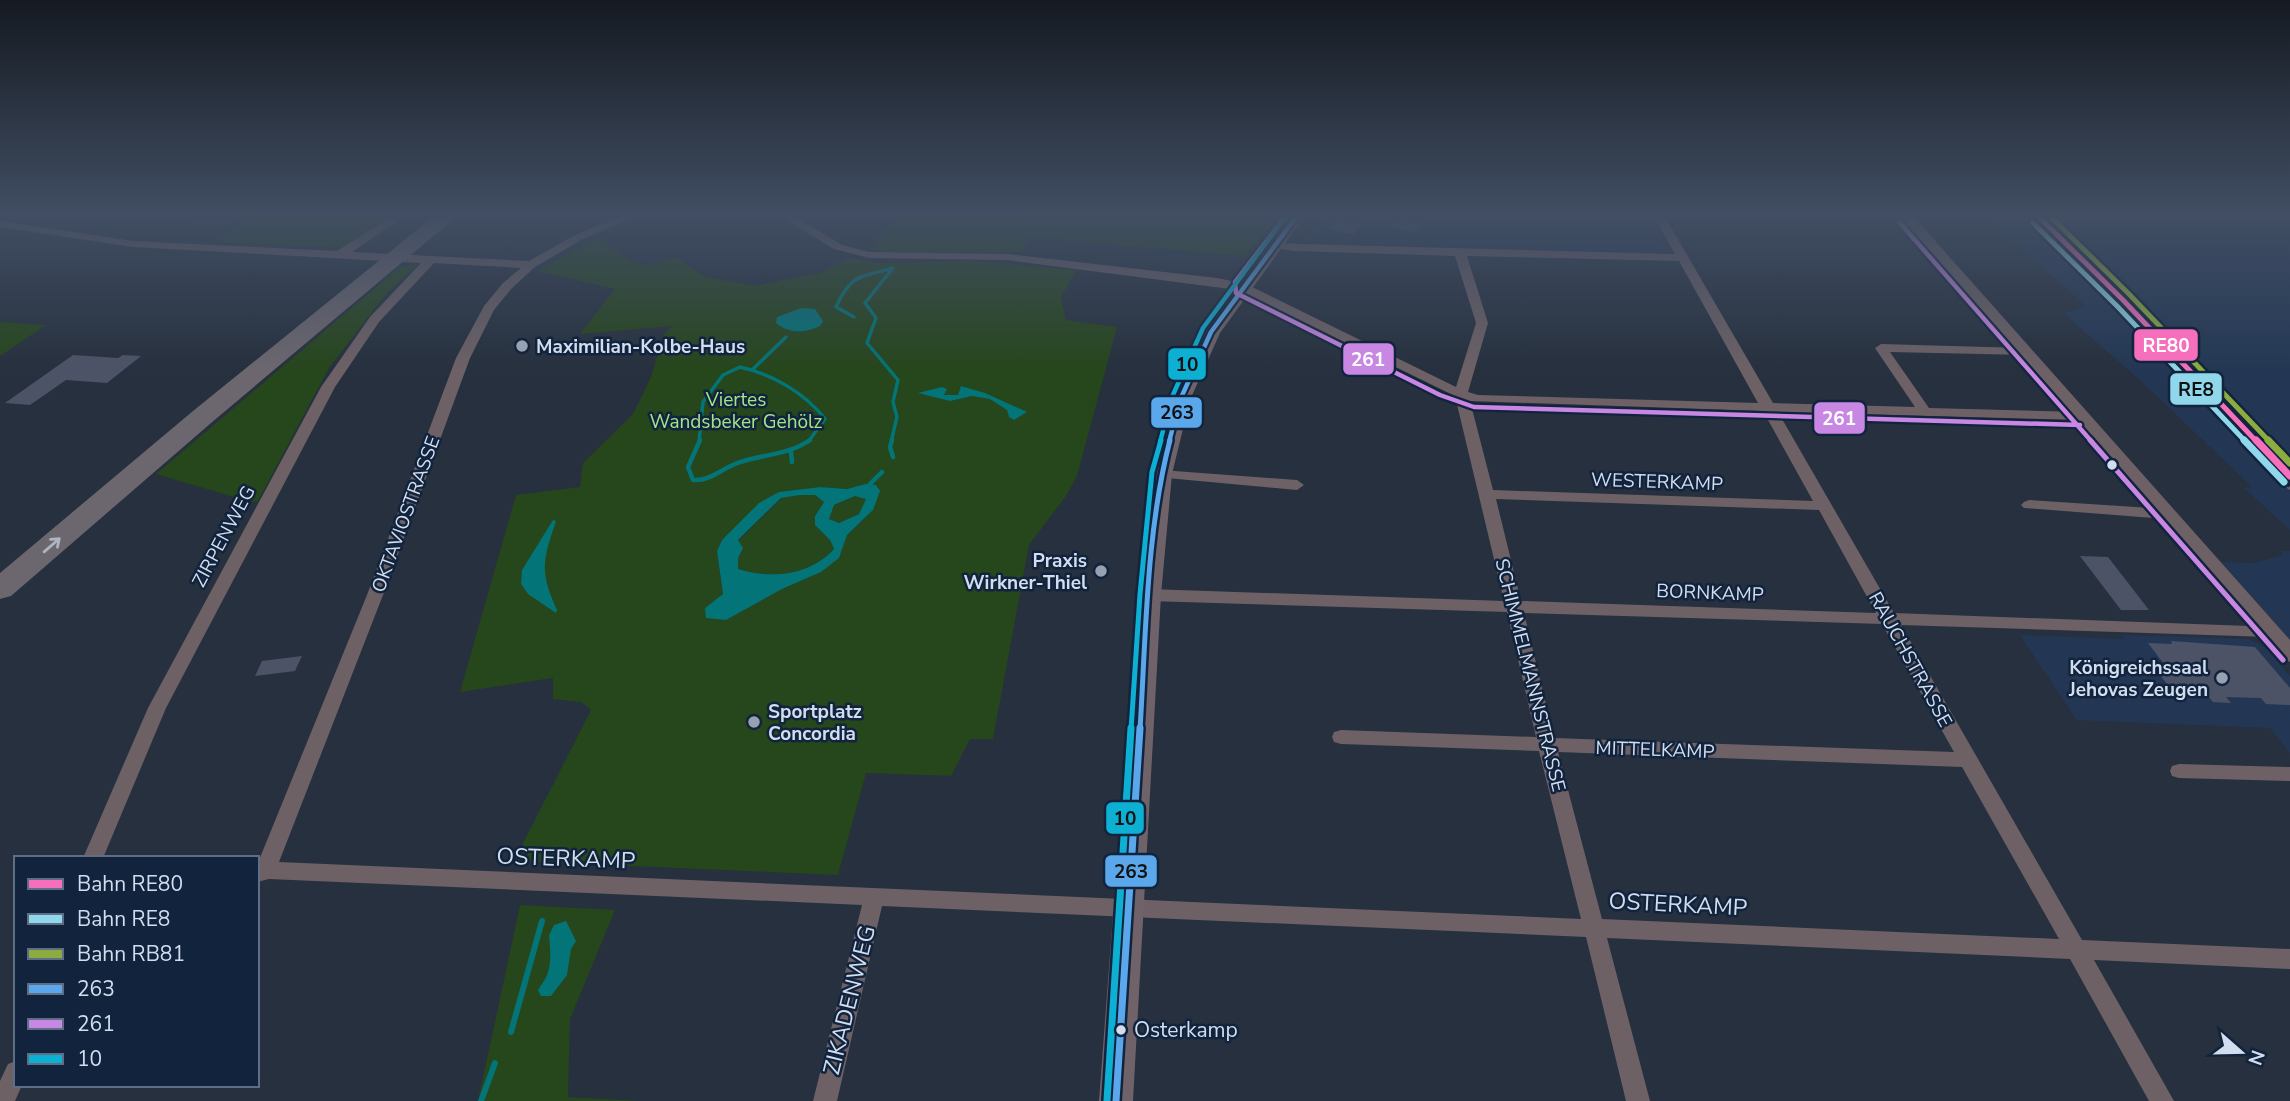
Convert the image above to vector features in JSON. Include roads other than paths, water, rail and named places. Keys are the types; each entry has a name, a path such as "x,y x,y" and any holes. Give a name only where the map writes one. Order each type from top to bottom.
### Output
{"highway":[{"path":"0,564 242,363 362,268"},
{"path":"0,589 212,408 383,268"}],"main road":[{"path":"1116,1101 1149,595 1161,474 1171,426 1192,369 1211,332 1256,268"}],"street":[{"name":"ZIRPENWEG","path":"94,856 157,708 328,387 348,354 391,297 422,268"},
{"name":"OKTAVIOSTRASSE","path":"262,873 375,595 463,358 488,309 507,286 527,268"},
{"path":"1103,268 1242,287 1476,399 2080,415"},
{"path":"1461,394 1482,323 1465,268"},
{"name":"RAUCHSTRASSE","path":"1690,268 2162,1101"},
{"path":"1952,268 2290,654"},
{"path":"1926,413 1881,348 2024,352"},
{"name":"SCHIMMELMANNSTRASSE","path":"1461,394 1546,745 1595,926 1638,1101"},
{"path":"1161,474 1297,485"},
{"name":"WESTERKAMP","path":"1487,494 1826,506"},
{"path":"2029,505 2166,514"},
{"name":"BORNKAMP","path":"1149,595 2270,631"},
{"name":"MITTELKAMP","path":"1341,737 1968,760"},
{"path":"2179,771 2290,774"},
{"name":"OSTERKAMP","path":"262,873 1595,926 2290,959"},
{"name":"ZIKADENWEG","path":"825,1101 874,898"},
{"path":"3,1101 14,1076"}],"waterway":[{"path":"854,317 836,307 847,288 858,278 892,268"},
{"path":"891,442 897,417 893,402 898,380 867,343 876,318 865,303 893,268"},
{"path":"753,369 786,337"},
{"path":"699,442 703,402 723,375 740,367 764,374 787,386 817,410 825,419 809,440"},
{"path":"700,440 688,467 693,480 710,477 730,466 783,452 809,440"},
{"path":"892,440 890,447 893,457"},
{"path":"791,452 792,462"},
{"path":"870,484 882,472"},
{"path":"511,1032 542,921"},
{"path":"481,1101 495,1063"}],"railway":[{"path":"2085,268 2248,442"},
{"path":"2246,440 2290,486"}],"rail line":[{"name":"RE8","path":"2079,268 2284,482"},
{"name":"RE80","path":"2091,268 2290,476"},
{"name":"RB81","path":"2103,268 2290,463"}],"place":[{"name":"Maximilian-Kolbe-Haus","path":"522,346"},
{"name":"Praxis Wirkner-Thiel","path":"1101,571"},
{"name":"Königreichssaal Jehovas Zeugen","path":"2222,678"},
{"name":"Sportplatz Concordia","path":"754,722"},
{"name":"Osterkamp","path":"1121,1030"}],"park label":[{"name":"Viertes Wandsbeker Gehölz","path":"736,410"}]}
